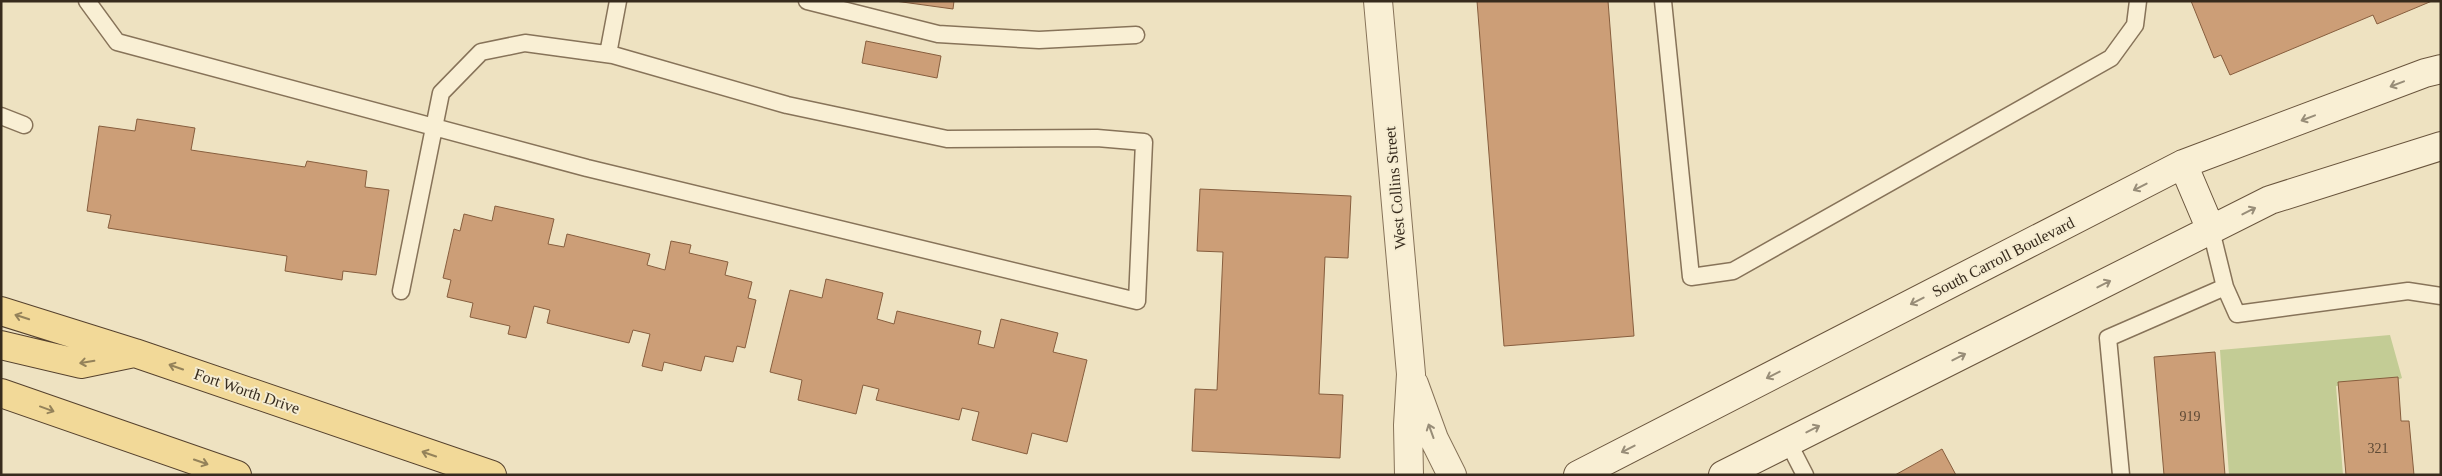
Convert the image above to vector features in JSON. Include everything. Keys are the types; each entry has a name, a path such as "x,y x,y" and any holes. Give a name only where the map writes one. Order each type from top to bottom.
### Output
{"main road":[{"name":"West Collins Street","path":"1378,1 1411,374 1408,425 1409,475"},
{"name":"South Carroll Boulevard","path":"1578,475 2183,164 2425,73 2441,69"},
{"path":"1723,475 2270,200 2441,146"},
{"path":"2183,164 2211,230"},
{"name":"Fort Worth Drive","path":"1,311 135,353 480,473"},
{"path":"1,345 81,364 135,353"},
{"name":"West Collins Street","path":"1411,374 1434,439 1452,475"},
{"path":"1,393 237,475"}],"lane":[{"path":"88,1 118,42 434,128 1137,301 1144,142 1097,138 947,139 787,105 608,54 525,43 481,52 441,93 434,128 401,291"},
{"path":"608,54 618,1"},
{"path":"807,1 938,34 1039,40 1136,35"},
{"path":"1664,1 1692,277 1733,271 2111,58 2135,24 2138,1"},
{"path":"1,116 24,125"},
{"path":"2211,230 2225,287 2237,314 2408,291 2441,296"},
{"path":"2121,475 2108,338 2225,287"},
{"path":"1788,442 1805,475"}],"green space":[{"path":"2390,335 2402,378 2395,381 2336,386 2343,475 2229,475 2220,350"}],"building":[{"path":"895,1 954,1 953,9"},
{"path":"1477,1 1608,1 1634,336 1504,346"},
{"path":"2191,1 2432,1 2377,24 2373,15 2230,75 2221,55 2214,58"},
{"path":"866,41 941,56 937,78 862,63"},
{"path":"137,119 195,128 191,150 305,167 307,161 367,171 365,187 389,190 376,275 343,271 342,280 285,271 287,256 108,228 111,215 87,211 99,126 135,131"},
{"path":"1200,189 1351,196 1348,258 1325,257 1319,394 1343,395 1340,458 1192,451 1195,389 1217,390 1223,252 1197,251"},
{"path":"495,206 554,219 548,244 564,247 567,234 650,254 647,265 665,270 671,241 691,245 689,253 728,262 725,275 752,282 748,298 756,300 745,348 737,346 733,362 705,356 701,371 664,362 662,371 642,366 650,334 633,330 629,343 547,323 550,310 534,306 526,338 508,334 510,326 470,317 473,303 447,297 451,280 443,278 454,229 460,231 464,214 492,221"},
{"path":"826,279 883,293 877,319 894,324 897,311 981,331 978,344 994,348 1001,319 1058,333 1053,352 1087,360 1067,442 1032,433 1027,454 972,440 979,412 962,408 959,420 876,400 879,389 863,385 856,414 798,400 802,380 770,372 790,290 822,298"},
{"path":"2215,352 2225,475 2164,475 2154,357"},
{"path":"2398,377 2401,421 2409,421 2414,475 2346,475 2338,382"},
{"path":"1942,449 1956,475 1895,475"}]}
